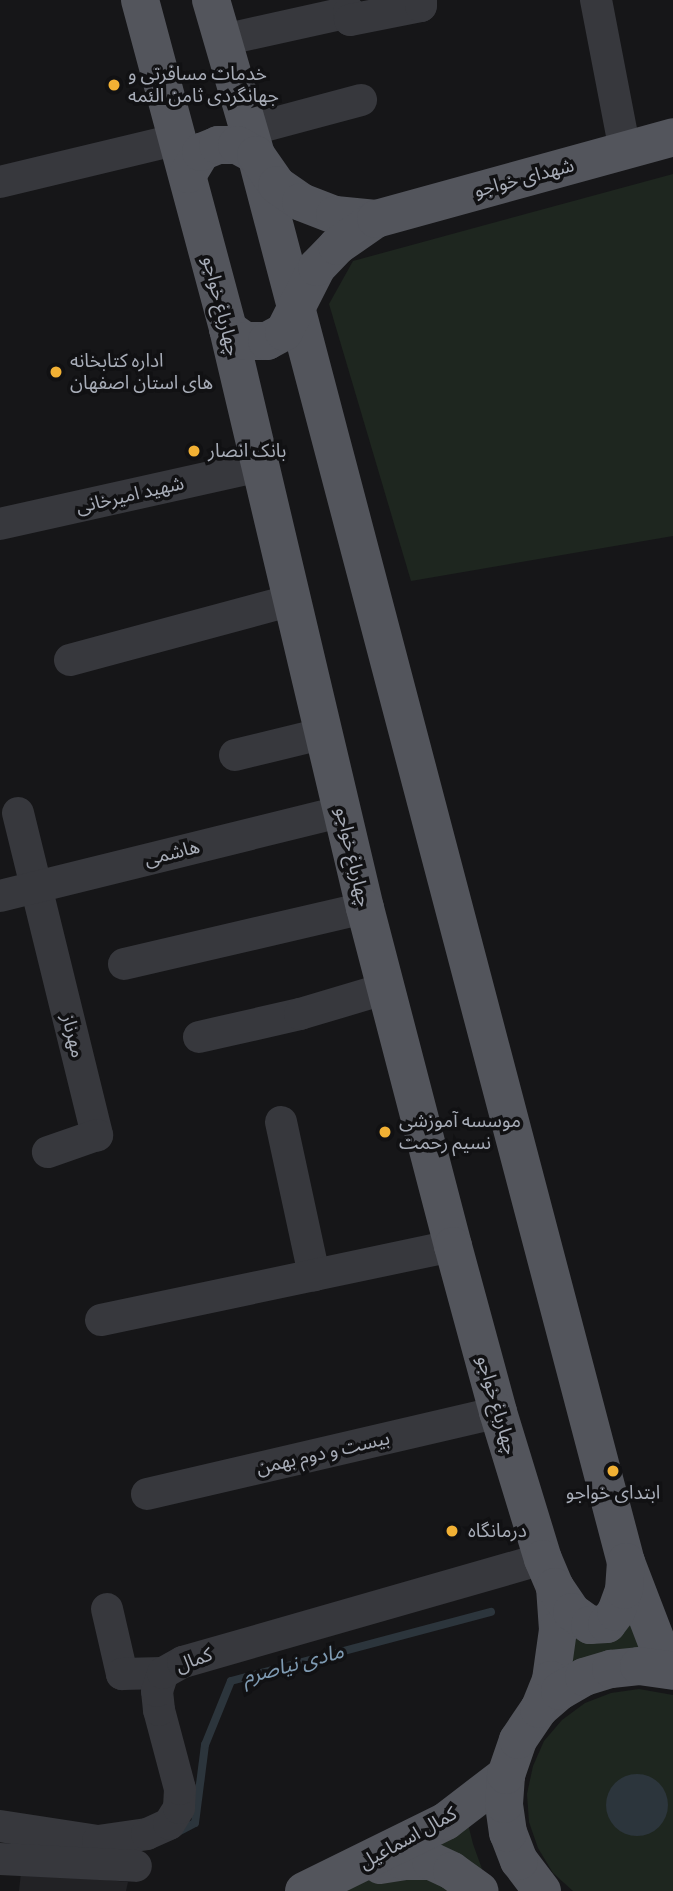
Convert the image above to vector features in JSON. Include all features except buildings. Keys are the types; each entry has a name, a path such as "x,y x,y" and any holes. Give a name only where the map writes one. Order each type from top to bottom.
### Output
{"main road":[{"name":"چهارباغ خواجو","path":"140,0 184,156 228,329 365,908 498,1412 549,1573 558,1630 551,1680 539,1709"},
{"path":"211,0 252,142 295,314 629,1570 671,1670 639,1666 611,1669 568,1686 539,1709 518,1740 506,1775 504,1804 508,1833 519,1860 542,1891"},
{"name":"شهدای خواجو","path":"376,219 673,136"},
{"path":"184,156 218,145 252,142"},
{"path":"252,142 277,185 301,202 335,215 376,219"},
{"path":"228,329 245,341 267,341 284,332 317,267 337,246 376,219"},
{"path":"549,1573 572,1612 590,1625 607,1624 616,1612 629,1570"},
{"path":"629,1570 673,1606"},
{"name":"کمال اسماعیل","path":"304,1891 446,1821 506,1775"},
{"path":"345,1872 404,1860 431,1861 452,1871 480,1891"}],"street":[{"path":"223,40 349,12 350,20 421,6 421,0"},
{"path":"596,0 625,150"},
{"path":"252,142 361,100"},
{"path":"0,183 184,156"},
{"name":"شهید امیرخانی","path":"0,524 260,466"},
{"path":"70,660 293,600"},
{"path":"235,755 325,733"},
{"name":"هاشمی","path":"0,896 343,811"},
{"path":"19,813 37,887"},
{"name":"مهرناز","path":"37,887 97,1135 48,1152"},
{"path":"124,964 365,908"},
{"path":"199,1037 300,1014 387,988"},
{"path":"281,1122 314,1275"},
{"path":"101,1320 453,1246"},
{"name":"بیست و دوم بهمن","path":"147,1494 498,1412"},
{"name":"کمال","path":"0,1826 98,1841 147,1834 169,1824 178,1808 180,1789 159,1710 157,1691 163,1673 183,1661 549,1573"},
{"path":"107,1609 122,1674 163,1673"},
{"path":"0,1859 136,1866"}],"shaded area":[{"path":"673,174 673,536 411,581 329,304 353,261"},
{"path":"633,1612 654,1658 557,1682 569,1626"},
{"path":"639,1689 673,1695 673,1891 573,1891 553,1873 538,1848 529,1822 527,1794 533,1766 544,1741 562,1720 585,1703 611,1693"},
{"path":"631,1774 643,1774 659,1783 666,1793 666,1817 659,1827 643,1836 631,1836 620,1831 611,1822 606,1811 606,1799 611,1788 620,1779"},
{"path":"468,1824 473,1844 486,1880 434,1847"},
{"path":"21,1872 128,1882 126,1891 19,1891"},
{"path":"412,1874 457,1891 344,1891 368,1879"}],"waterway":[{"name":"مادی نیاصرم","path":"176,1833 195,1823 205,1745 231,1681 491,1612"}],"place":[{"name":"خدمات مسافرتی و جهانگردی ثامن الئمه","path":"114,85"},
{"name":"اداره کتابخانه های استان اصفهان","path":"56,372"},
{"name":"بانک انصار","path":"194,451"},
{"name":"موسسه آموزشی نسیم رحمت","path":"385,1132"},
{"name":"ابتدای خواجو","path":"613,1471"},
{"name":"درمانگاه","path":"452,1531"}]}
